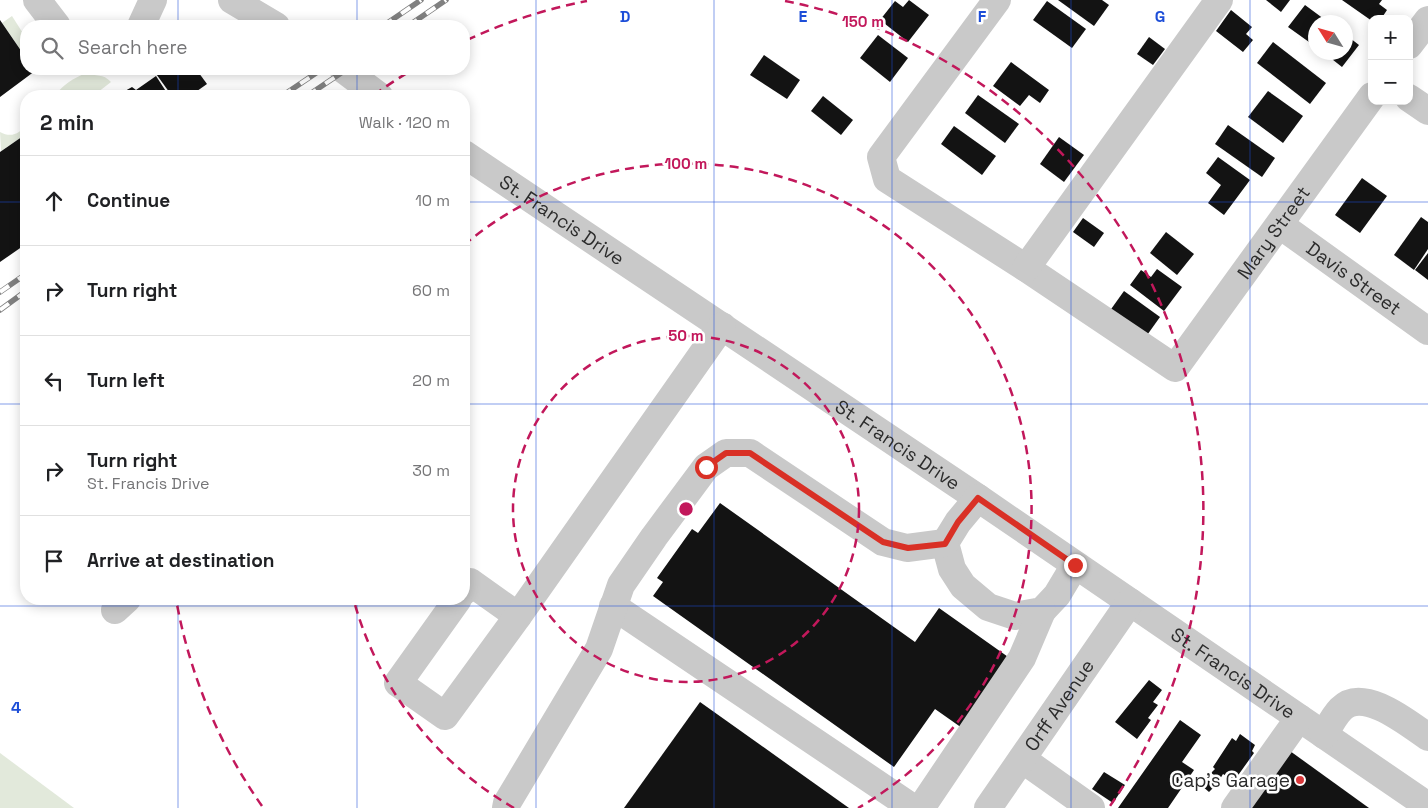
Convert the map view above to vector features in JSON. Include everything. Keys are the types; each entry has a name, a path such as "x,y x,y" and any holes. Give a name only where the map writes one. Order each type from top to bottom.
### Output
{"street":[{"path":"37,0 52,20"},
{"path":"144,20 153,0"},
{"path":"232,0 266,20"},
{"path":"996,0 881,157 887,179 1026,268 1219,0"},
{"path":"1413,40 1428,20"},
{"path":"351,75 371,90"},
{"path":"1413,101 1428,111"},
{"name":"Mary Street","path":"1026,268 1175,368 1368,102"},
{"name":"St. Francis Drive","path":"470,165 722,326 978,498 1428,806"},
{"name":"Davis Street","path":"1280,225 1428,331"},
{"path":"454,605 398,683 445,716 518,616 722,326"},
{"path":"506,808 507,803 599,649 621,585 706,467 726,453 750,453 883,542 908,548 945,544"},
{"path":"978,498 958,522 945,544 952,569 963,586 988,607 1015,616 1042,611"},
{"path":"921,808 1022,658 1042,611 1057,595 1075,565"},
{"path":"470,582 518,616"},
{"name":"Orff Avenue","path":"988,808 1130,602"},
{"path":"613,606 913,808"},
{"path":"1324,735 1342,708 1355,701 1373,704 1386,709 1428,737"},
{"path":"1235,808 1299,718"},
{"path":"1022,759 1091,808"}],"shaded area":[{"path":"12,16 20,29 20,49 2,23"},
{"path":"82,75 96,75 102,76 111,82 101,90 60,90"},
{"path":"20,131 20,138 1,151 0,132 8,135"},
{"path":"0,753 74,808 0,808"}],"building":[{"path":"909,0 929,15 908,42 880,20 895,1 903,7"},
{"path":"1058,0 1102,0 1109,5 1094,26"},
{"path":"1266,0 1290,0 1281,12"},
{"path":"1342,0 1382,0 1379,4 1387,10 1384,15 1368,15 1368,18"},
{"path":"1047,1 1086,29 1072,48 1033,20"},
{"path":"1305,5 1319,15 1308,15 1308,41 1288,27"},
{"path":"1231,10 1252,27 1246,34 1253,40 1243,52 1216,31"},
{"path":"0,20 20,49 20,75 30,75 0,97"},
{"path":"878,35 908,58 890,82 860,58"},
{"path":"1149,37 1165,49 1153,65 1137,54"},
{"path":"1353,40 1359,45 1353,53"},
{"path":"1273,42 1326,83 1310,104 1257,63"},
{"path":"764,55 800,80 787,99 750,75"},
{"path":"1333,60 1347,60 1342,67"},
{"path":"1011,62 1049,90 1040,103 1029,95 1020,106 993,86"},
{"path":"157,75 200,75 207,84 198,90 168,90"},
{"path":"156,76 165,90 136,90"},
{"path":"1268,91 1303,116 1283,143 1248,117"},
{"path":"978,95 1019,124 1005,143 965,113"},
{"path":"823,96 853,120 841,135 811,111"},
{"path":"1228,125 1275,158 1262,177 1215,144"},
{"path":"954,126 996,156 982,175 941,144"},
{"path":"1059,137 1084,155 1064,182 1040,164"},
{"path":"20,138 20,248 0,262 0,152"},
{"path":"1218,157 1250,180 1224,215 1208,203 1221,185 1206,173"},
{"path":"1362,178 1387,196 1360,233 1335,215"},
{"path":"1421,217 1428,222 1428,249 1414,270 1394,255"},
{"path":"1083,218 1104,233 1094,247 1073,232"},
{"path":"1166,232 1194,254 1177,275 1150,253"},
{"path":"1428,253 1428,280 1415,270"},
{"path":"1157,269 1182,287 1164,311 1130,285 1141,270 1151,277"},
{"path":"1124,291 1160,317 1145,338 1109,312"},
{"path":"720,503 915,642 939,608 1011,659 962,728 935,709 894,767 653,596 663,582 657,578 692,529 698,533"},
{"path":"1149,680 1162,690 1153,702 1158,705 1148,718 1151,720 1137,739 1115,722"},
{"path":"700,702 849,808 624,808"},
{"path":"1180,720 1201,735 1182,762 1194,770 1168,808 1118,808"},
{"path":"1240,734 1255,745 1252,751 1254,753 1234,781 1223,774 1220,779 1211,773 1215,769 1213,767 1232,738 1236,741"},
{"name":"Cap's Garage","path":"1290,751 1369,808 1249,808"},
{"path":"1104,772 1125,785 1113,803 1092,789"},
{"path":"1208,780 1215,786 1209,792 1202,786"}],"railway":[{"path":"392,20 421,0"},
{"path":"417,20 446,0"},
{"path":"291,90 313,75"},
{"path":"316,90 338,75"},
{"path":"0,292 20,278"},
{"path":"0,310 20,295"}],"place":[{"name":"Cap's Garage","path":"1300,780"}],"route":[{"path":"706,467 726,453 750,453 883,542 908,548 945,544 958,522 978,498 1075,565"}]}
